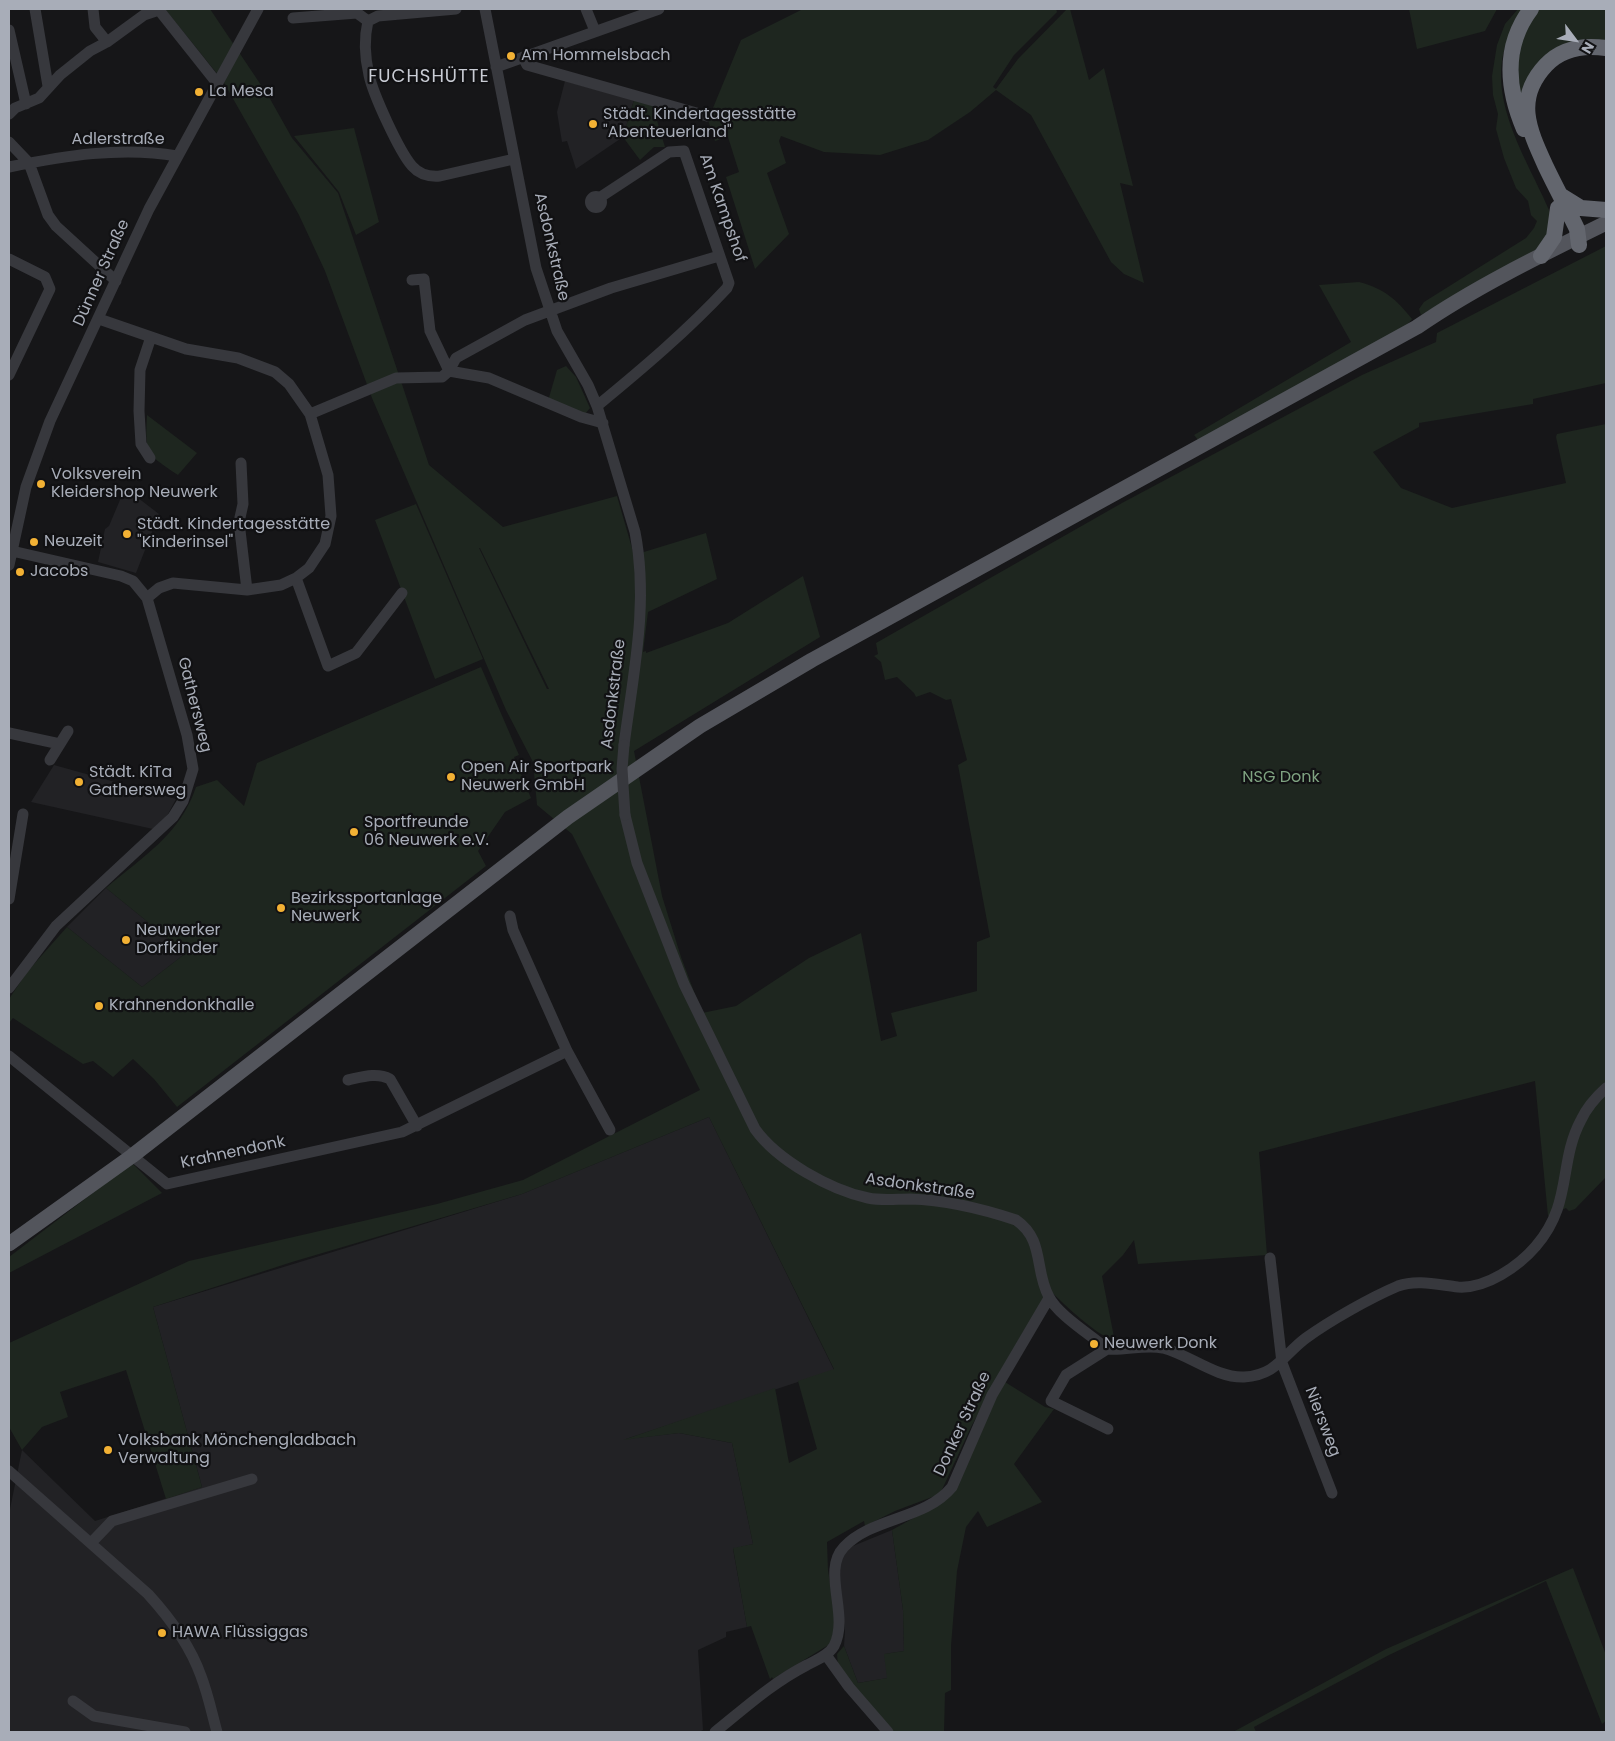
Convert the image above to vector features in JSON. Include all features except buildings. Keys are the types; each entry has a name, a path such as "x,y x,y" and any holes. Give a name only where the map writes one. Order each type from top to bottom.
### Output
{"highway":[{"path":"1531,9 1516,36 1510,57 1509,81 1517,114 1577,240"},
{"path":"1541,256 1554,237 1558,201 1530,129 1528,100 1532,84 1551,60 1568,50 1587,46 1606,48"},
{"path":"1558,201 1581,208 1606,210"}],"main road":[{"path":"9,1244 132,1156 568,817 700,726 812,660 1418,328 1437,320 1606,223"},
{"path":"1418,328 1435,315 1541,256 1577,240 1606,233"}],"street":[{"path":"35,9 48,86"},
{"path":"93,9 95,27 107,42"},
{"name":"Dünner Straße","path":"9,565 33,465 50,421 99,319 142,222 258,9"},
{"path":"368,21 378,16 456,9"},
{"name":"Asdonkstraße","path":"485,9 536,268 557,331 588,385 597,406 635,532 642,571 640,614 622,769 625,815 637,863 684,984 761,1138 782,1156 812,1175 852,1193 884,1200 911,1199 936,1202 1016,1220 1026,1227 1032,1236 1049,1298"},
{"path":"586,9 595,31"},
{"path":"496,66 659,9"},
{"path":"9,114 15,108 39,98 48,86 90,51 107,42 144,15 158,10 217,84"},
{"path":"293,18 357,13 368,21"},
{"path":"368,21 365,34 369,75 386,118 412,166 428,176 438,176 514,159"},
{"path":"9,30 26,104"},
{"path":"523,57 527,65 707,116"},
{"path":"9,142 29,163 48,215 56,226 116,281"},
{"name":"Am Kampshof","path":"597,406 644,368 727,288 729,278 719,256 684,151 669,152 600,198"},
{"name":"Adlerstraße","path":"9,167 76,154 157,153 177,156"},
{"path":"310,414 396,378 442,377 449,371 456,358 525,320 611,288 719,256"},
{"path":"9,259 44,277 50,289 9,375"},
{"path":"412,280 424,279 430,331 449,371"},
{"path":"12,551 121,576 140,588 147,598 159,588 173,582 247,590 281,585 296,578 309,568 325,544 331,516 328,475 310,414 289,384 275,372 238,358 186,349 99,319"},
{"path":"150,337 140,370 139,411 141,444 150,458"},
{"path":"449,371 488,378 581,417 602,423"},
{"path":"241,463 243,504 239,522 247,590"},
{"path":"296,578 328,666 356,653 402,593"},
{"name":"Gathersweg","path":"9,988 56,926 173,817 188,788 193,769 187,735 147,598"},
{"path":"50,760 68,731"},
{"path":"9,733 60,744"},
{"path":"9,899 23,814"},
{"path":"510,916 513,930 567,1051 610,1130"},
{"name":"Krahnendonk","path":"9,1056 167,1184 378,1138 417,1126 567,1051"},
{"path":"348,1080 374,1075 384,1075 390,1079 417,1126"},
{"path":"1108,1429 1051,1401 1066,1375 1107,1348 1160,1348 1175,1352 1230,1375 1243,1377 1270,1370 1282,1363 1305,1339 1326,1325 1399,1286 1422,1283 1461,1287 1476,1285 1508,1270 1522,1260 1546,1234 1561,1203 1572,1142 1580,1120 1593,1101 1606,1088"},
{"path":"1270,1258 1282,1363"},
{"path":"1049,1298 1107,1348"},
{"name":"Donker Straße","path":"826,1655 833,1647 839,1630 839,1606 834,1569 840,1552 864,1533 942,1499 952,1487 992,1395 1049,1298"},
{"name":"Niersweg","path":"1282,1363 1332,1493"},
{"path":"9,1471 92,1543 165,1613 187,1647 201,1675 217,1732"},
{"path":"92,1543 112,1521 252,1480"},
{"path":"715,1732 770,1686 826,1655 849,1687 888,1732"},
{"path":"73,1701 94,1716 185,1732"}],"shaded area":[{"name":"Städt. Kindertagesstätte \"Abenteuerland\"","path":"565,81 634,100 623,137 576,169 567,141 562,142 557,112"},
{"name":"Städt. Kindertagesstätte \"Kinderinsel\"","path":"125,488 159,514 136,573 98,562 105,529 109,526"},
{"name":"Städt. KiTa Gathersweg","path":"54,765 176,799 168,814 153,829 31,802"},
{"name":"Neuwerker Dorfkinder","path":"106,888 186,953 142,987 67,927"},
{"path":"709,1117 834,1370 626,1439 679,1433 732,1443 753,1544 733,1549 747,1627 726,1632 726,1637 698,1650 703,1730 699,1732 9,1732 9,1514 22,1450 95,1521 202,1487 153,1307 522,1194"},
{"path":"892,1530 903,1610 904,1651 885,1654 888,1678 858,1683 844,1646 845,1631 838,1566 845,1553 853,1546"}],"green space":[{"name":"NSG Donk","path":"165,9 210,9 269,97 292,138 338,193 429,465 503,527 617,496 634,555 706,533 717,579 648,612 643,652 646,651 646,653 728,623 803,576 820,637 634,751 662,896 681,957 702,1013 736,1006 809,958 861,933 881,1041 897,1036 891,1013 977,991 977,942 990,937 958,765 967,760 951,699 946,700 930,692 916,697 897,677 885,680 881,662 874,656 878,654 876,643 1122,503 1362,375 1436,342 1437,333 1606,246 1606,383 1533,399 1533,404 1419,423 1419,427 1373,452 1401,488 1452,508 1566,483 1556,437 1557,434 1606,424 1606,1177 1575,1209 1569,1211 1566,1208 1548,1216 1535,1081 1259,1152 1267,1255 1138,1264 1134,1240 1123,1255 1102,1276 1115,1342 1089,1325 1050,1291 1022,1334 971,1427 940,1494 895,1511 865,1526 864,1521 827,1542 828,1570 836,1624 830,1644 773,1679 772,1677 770,1679 751,1626 747,1627 733,1548 753,1544 732,1443 679,1433 623,1440 775,1388 789,1463 817,1449 798,1381 834,1369 709,1117 522,1194 292,1262 153,1307 202,1487 166,1499 126,1370 60,1392 68,1417 42,1427 22,1450 9,1427 9,1343 189,1261 437,1204 523,1180 700,1090 572,834 537,805 533,762 506,710 372,398 325,271 299,215 223,81","holes":["480,548 549,689 547,689"]},
{"path":"803,9 1056,9 1057,12 1014,55 993,87 996,89 1018,59 1067,9 1070,9 1089,80 1104,68 1133,186 1120,183 1144,283 1124,274 1111,262 1031,115 996,90 970,112 928,140 880,155 824,152 781,136 779,141 786,163 767,173 789,234 755,269 726,177 739,172 728,137 715,141 708,120 741,40"},
{"path":"1409,9 1497,9 1485,31 1417,49"},
{"path":"1518,9 1524,9 1509,36 1502,59 1501,81 1504,104 1520,148 1550,212 1551,228 1536,250 1421,315 1419,309 1424,302 1526,238 1537,221 1531,215 1528,201 1516,188 1504,158 1496,129 1498,114 1493,95 1492,76 1497,45 1505,24"},
{"path":"1538,9 1606,9 1606,45 1577,45 1516,102 1519,39"},
{"path":"634,100 652,104 665,147 654,147 640,160 623,137"},
{"path":"354,128 379,222 356,235 339,192 294,136"},
{"path":"1359,282 1376,288 1389,296 1412,319 1407,325 1198,440 1194,435 1351,342 1319,285"},
{"path":"566,366 576,377 590,408 585,414 548,401 557,370"},
{"path":"147,415 197,453 178,475 159,462 150,452 146,438"},
{"path":"416,504 483,659 435,679 375,520"},
{"name":"Bezirkssportanlage Neuwerk","path":"481,667 519,755 514,757 531,798 505,812 478,851 486,866 177,1107 154,1079 133,1059 113,1077 93,1061 83,1064 13,1018 9,1023 9,999 27,972 67,927 142,987 186,953 106,888 146,855 170,832 189,804 196,787 217,780 244,806 257,763"},
{"path":"132,1163 162,1193 9,1273 9,1257"},
{"path":"1005,1382 1045,1407 1054,1409 1014,1464 1042,1502 987,1527 978,1511 966,1527 957,1571 951,1646 951,1690 945,1693 944,1732 890,1732 838,1666 837,1654 844,1646 858,1683 887,1678 884,1654 904,1651 903,1610 892,1530 946,1500 994,1399"},
{"path":"1573,1568 1606,1655 1606,1721 1602,1724 1546,1581 1389,1655 1254,1727 1256,1732 1233,1732 1386,1649"}],"place":[{"name":"Am Hommelsbach","path":"511,56"},
{"name":"La Mesa","path":"199,92"},
{"name":"Städt. Kindertagesstätte \"Abenteuerland\"","path":"593,124"},
{"name":"Volksverein Kleidershop Neuwerk","path":"41,484"},
{"name":"Städt. Kindertagesstätte \"Kinderinsel\"","path":"127,534"},
{"name":"Neuzeit","path":"34,542"},
{"name":"Jacobs","path":"20,572"},
{"name":"Open Air Sportpark Neuwerk GmbH","path":"451,777"},
{"name":"Städt. KiTa Gathersweg","path":"79,782"},
{"name":"Sportfreunde 06 Neuwerk e.V.","path":"354,832"},
{"name":"Bezirkssportanlage Neuwerk","path":"281,908"},
{"name":"Neuwerker Dorfkinder","path":"126,940"},
{"name":"Krahnendonkhalle","path":"99,1006"},
{"name":"Neuwerk Donk","path":"1094,1344"},
{"name":"Volksbank Mönchengladbach Verwaltung","path":"108,1450"},
{"name":"HAWA Flüssiggas","path":"162,1633"}],"district":[{"name":"FUCHSHÜTTE","path":"429,77"}]}
